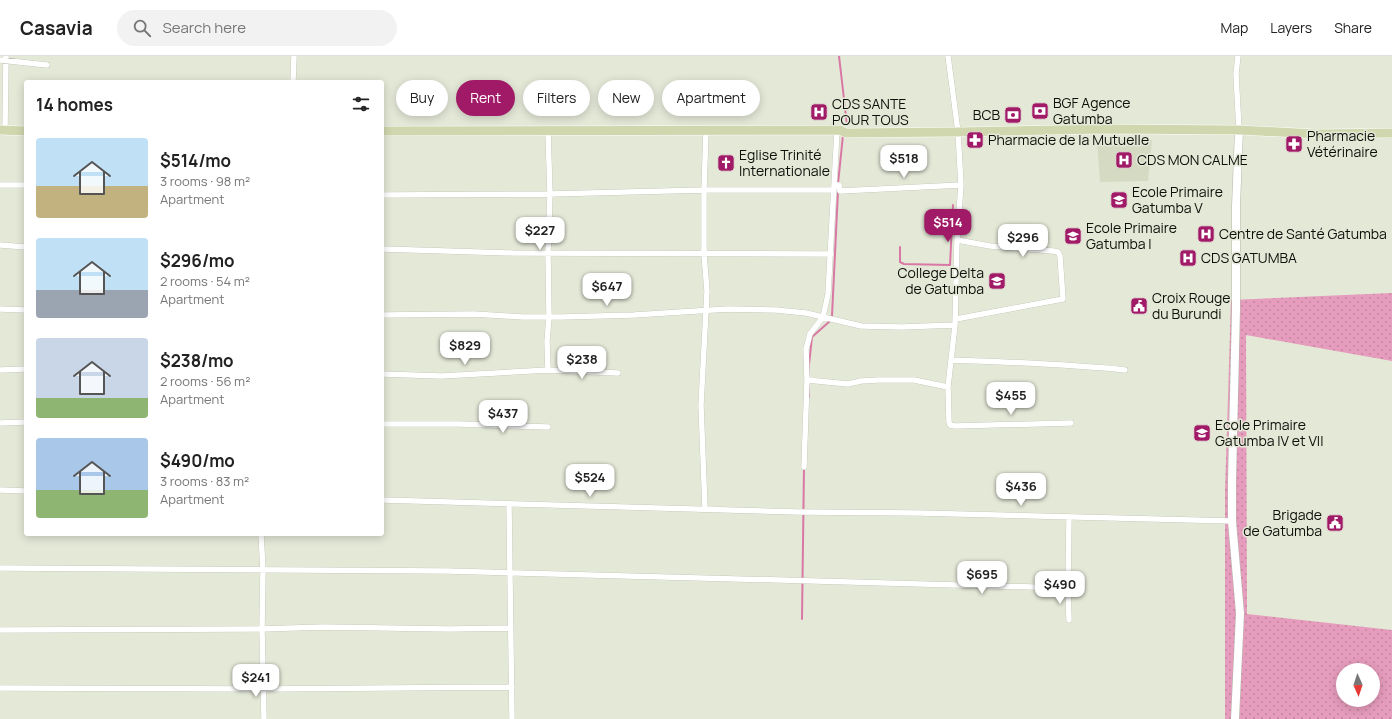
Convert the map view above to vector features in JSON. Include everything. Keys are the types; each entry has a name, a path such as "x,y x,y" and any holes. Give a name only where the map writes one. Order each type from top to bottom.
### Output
{"main road":[{"path":"384,131 840,130 846,133 1108,129 1239,130 1316,134 1392,133"},
{"path":"2,130 24,131"},
{"path":"1235,719 1240,613 1232,521 1232,481 1236,309 1236,206 1239,130"}],"street":[{"path":"293,80 294,56"},
{"path":"948,56 958,132 961,185 957,240 955,322 948,387 950,425 1071,423"},
{"path":"1238,56 1236,74 1239,130"},
{"path":"2,130 4,59 47,64"},
{"path":"548,131 550,194 548,253 548,370"},
{"path":"705,509 701,405 707,291 704,254 706,131"},
{"path":"829,318 828,294 836,187 837,131"},
{"path":"0,185 24,185"},
{"path":"384,195 550,194 836,187 840,191 961,185"},
{"path":"384,315 466,314 549,317 705,310 776,310 829,318 861,326 902,328 955,322 1063,299 1060,256 1058,252 1012,249 957,240"},
{"path":"0,245 24,247"},
{"path":"384,249 548,253 831,254"},
{"path":"0,309 24,310"},
{"path":"804,467 809,381 806,349 810,334 829,318"},
{"path":"951,360 1067,364 1124,370"},
{"path":"0,370 24,369"},
{"path":"384,374 441,376 548,370 618,373"},
{"path":"809,381 848,384 878,380 914,380 922,383 948,387"},
{"path":"0,423 24,422"},
{"path":"384,424 458,424 548,427"},
{"path":"0,490 24,491"},
{"path":"384,500 798,512 919,512 1232,521"},
{"path":"509,504 512,719"},
{"path":"1068,516 1069,620"},
{"path":"260,536 263,570 262,629 264,719"},
{"path":"0,568 511,572 1068,588"},
{"path":"0,630 262,629 323,627 450,629 510,628"},
{"path":"0,688 264,689 512,687"}],"shaded area":[{"name":"CDS MON CALME","path":"1097,140 1152,140 1148,181 1100,182"},
{"path":"1392,293 1392,361 1246,335 1247,614 1392,630 1392,719 1225,719 1225,491 1231,300"}],"waterway":[{"path":"839,56 847,125"},
{"path":"838,184 843,135"},
{"path":"809,397 809,365 812,337 830,321 832,316 838,191"},
{"path":"900,247 900,262 904,264 950,265 953,205"},
{"path":"802,619 804,467"}],"place":[{"name":"BGF Agence Gatumba","path":"1040,111"},
{"name":"CDS SANTE POUR TOUS","path":"819,112"},
{"name":"BCB","path":"1013,115"},
{"name":"Pharmacie de la Mutuelle","path":"975,140"},
{"name":"Pharmacie Vétérinaire","path":"1294,144"},
{"name":"CDS MON CALME","path":"1124,160"},
{"name":"Eglise Trinité Internationale","path":"726,163"},
{"name":"Ecole Primaire Gatumba V","path":"1119,200"},
{"name":"Centre de Santé Gatumba","path":"1206,234"},
{"name":"Ecole Primaire Gatumba I","path":"1073,236"},
{"name":"CDS GATUMBA","path":"1188,258"},
{"name":"College Delta de Gatumba","path":"997,281"},
{"name":"Croix Rouge du Burundi","path":"1139,306"},
{"name":"Ecole Primaire Gatumba IV et VII","path":"1202,433"},
{"name":"Brigade de Gatumba","path":"1335,523"}]}
